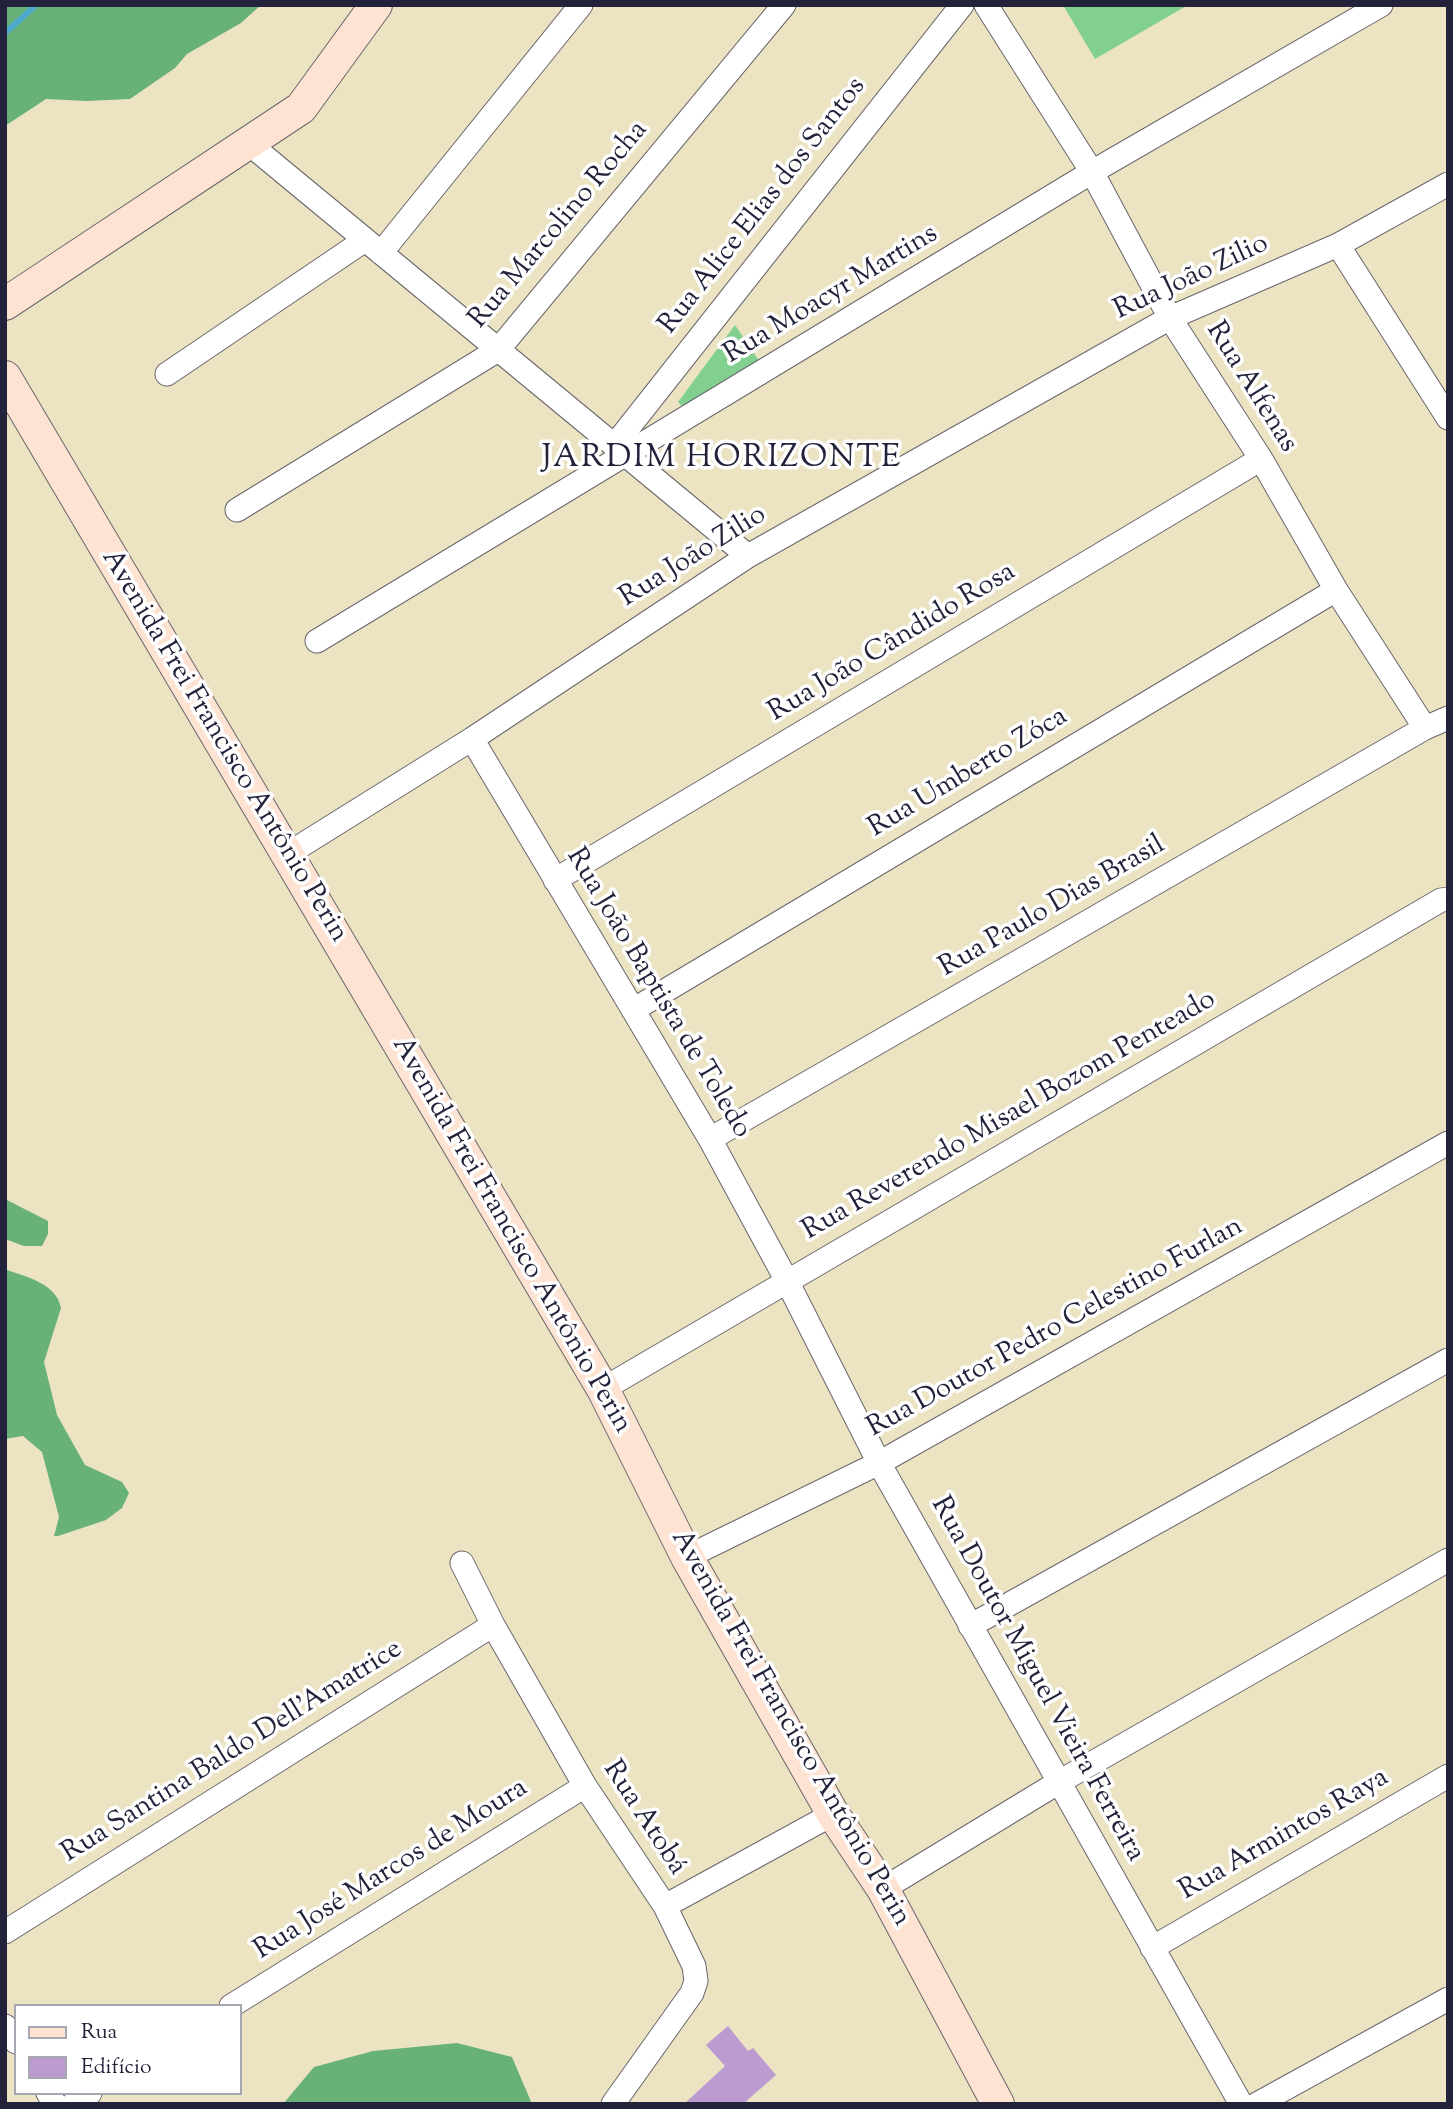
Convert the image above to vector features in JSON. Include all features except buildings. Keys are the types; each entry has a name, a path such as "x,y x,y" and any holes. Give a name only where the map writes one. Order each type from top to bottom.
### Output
{"street":[{"path":"5,303 301,108 376,5"},
{"path":"166,374 373,246 581,5"},
{"name":"Rua Marcolino Rocha","path":"237,510 498,350 784,5"},
{"name":"Rua Alice Elias dos Santos","path":"620,451 962,5"},
{"name":"Rua Alfenas","path":"986,5 1092,172 1170,318 1261,459 1336,590 1425,729"},
{"name":"Rua Moacyr Martins","path":"317,641 620,451 1381,5"},
{"path":"247,142 748,556"},
{"name":"Rua João Zilio","path":"286,855 472,739 748,556 1170,318 1338,245 1448,184"},
{"path":"1338,245 1448,418"},
{"name":"Avenida Frei Francisco Antônio Perin","path":"5,377 603,1389 687,1558 833,1814 883,1889 998,2104"},
{"name":"Rua João Cândido Rosa","path":"555,880 1261,459"},
{"name":"Rua Umberto Zóca","path":"633,1010 1336,590"},
{"name":"Rua Paulo Dias Brasil","path":"710,1139 1448,718"},
{"name":"Rua João Baptista de Toledo","path":"472,739 710,1139 787,1281"},
{"name":"Rua Reverendo Misael Bozom Penteado","path":"603,1389 1441,900 1448,899"},
{"name":"Rua Doutor Pedro Celestino Furlan","path":"687,1558 879,1463 1448,1143"},
{"name":"Rua Doutor Miguel Vieira Ferreira","path":"787,1281 879,1463 1241,2104"},
{"path":"970,1626 1445,1368"},
{"path":"883,1889 1059,1782 1448,1560"},
{"name":"Rua Atobá","path":"462,1563 493,1625 584,1786 665,1906 694,1966 696,1981 692,1993 613,2104"},
{"name":"Rua Santina Baldo Dell'Amatrice","path":"5,1932 493,1625"},
{"name":"Rua Armintos Raya","path":"1152,1948 1448,1776"},
{"name":"Rua José Marcos de Moura","path":"234,2004 584,1786"},
{"path":"665,1906 833,1814"},
{"path":"1257,2104 1448,1998"}],"green space":[{"path":"5,5 261,5 241,23 187,54 175,68 130,99 46,99 5,126"},
{"path":"1063,5 1188,5 1095,59"},
{"path":"735,325 760,362 686,410 678,402"},
{"path":"5,1199 48,1221 48,1234 42,1246 24,1246 5,1239"},
{"path":"5,1267 47,1287 58,1300 61,1308 44,1362 57,1415 85,1465 122,1482 129,1493 122,1508 106,1520 58,1536 54,1536 59,1517 42,1452 23,1436 5,1439"},
{"path":"457,2043 512,2057 532,2104 283,2104 314,2067 373,2051"}],"waterway":[{"path":"5,33 36,5"}],"district":[{"name":"JARDIM HORIZONTE","path":"722,461"}]}
